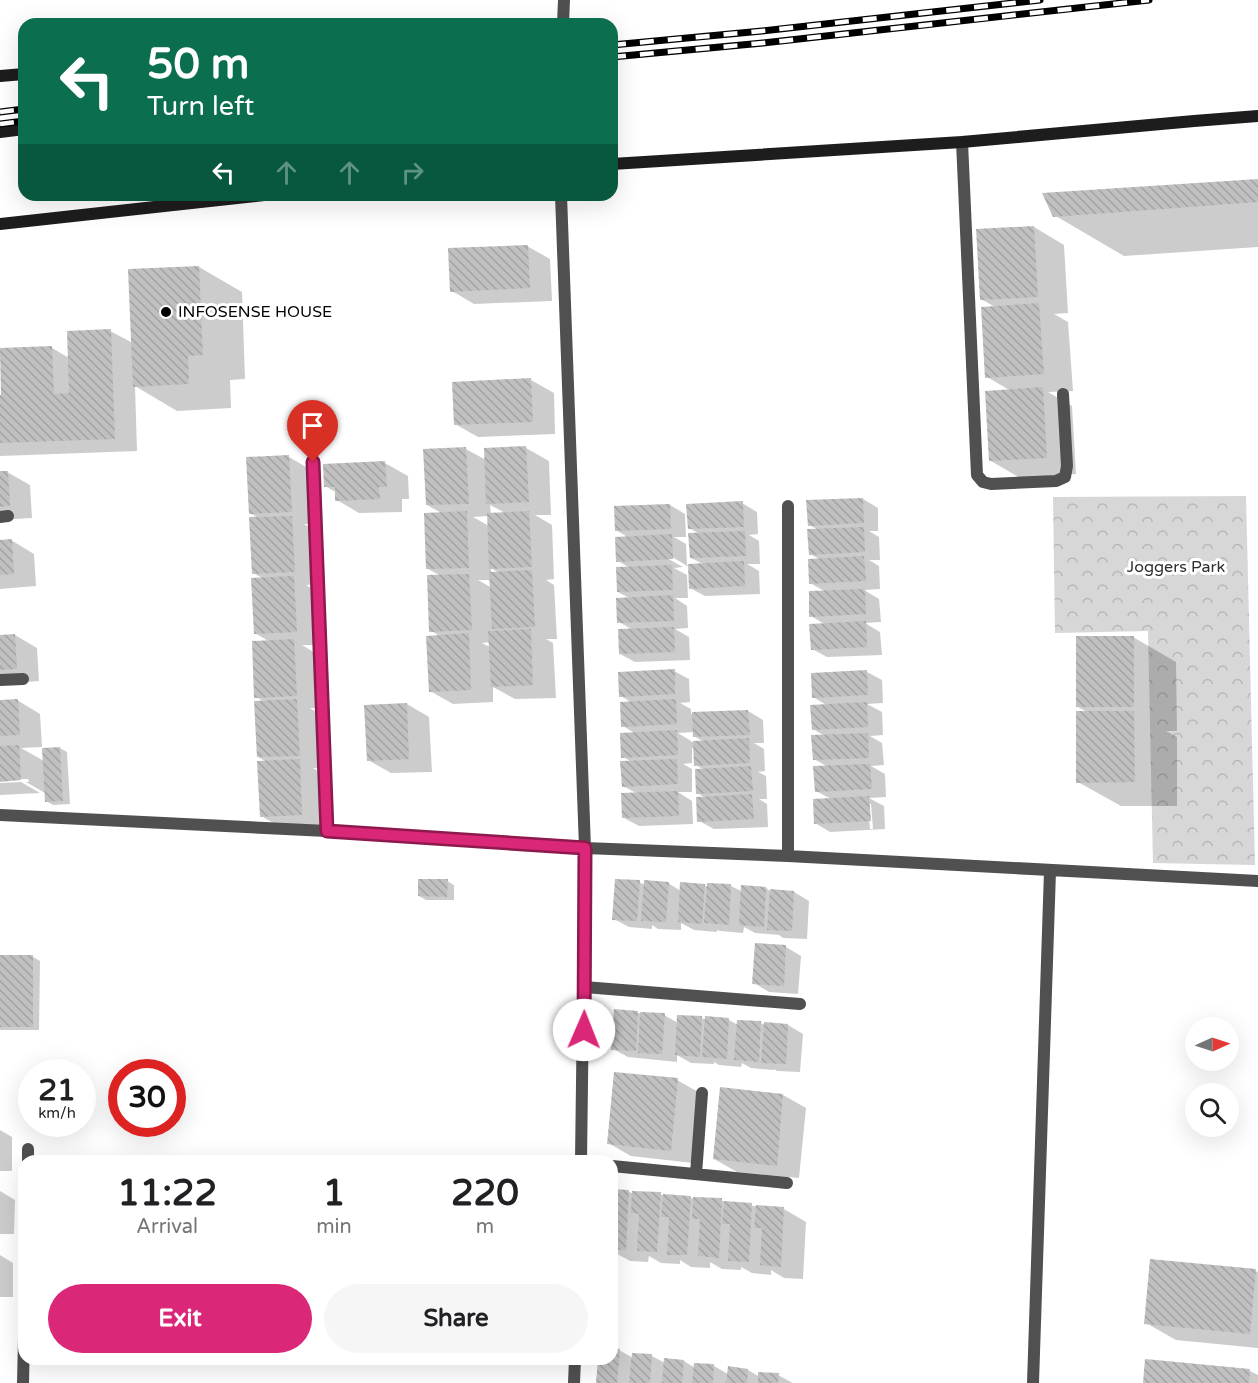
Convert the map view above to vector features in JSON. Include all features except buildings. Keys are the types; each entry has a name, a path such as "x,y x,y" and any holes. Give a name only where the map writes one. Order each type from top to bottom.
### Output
{"street":[{"path":"563,18 564,0"},
{"path":"0,76 18,74"},
{"path":"618,164 962,142 1258,116"},
{"path":"0,132 18,130"},
{"path":"962,142 977,475 983,482 991,484 1056,481 1065,477 1067,466 1063,393"},
{"path":"0,224 209,201"},
{"path":"561,201 585,848 581,1155"},
{"path":"313,462 327,831"},
{"path":"788,506 788,856"},
{"path":"0,680 23,679"},
{"path":"0,815 327,831 585,848 788,856 1258,881"},
{"path":"1033,1383 1050,871"},
{"path":"584,987 800,1004"},
{"path":"696,1174 702,1093"},
{"path":"618,1167 787,1183"},
{"path":"23,1365 23,1383"},
{"path":"574,1365 574,1383"}],"green space":[{"name":"Joggers Park","path":"1246,496 1255,865 1153,863 1148,631 1055,633 1053,497"}],"railway":[{"path":"618,44 1040,0"},
{"path":"618,56 763,43 1149,0"},
{"path":"0,112 18,110"},
{"path":"0,124 18,122"}],"place":[{"name":"INFOSENSE HOUSE","path":"166,312"}],"route":[{"path":"313,462 327,831 585,848 584,1030"}]}
